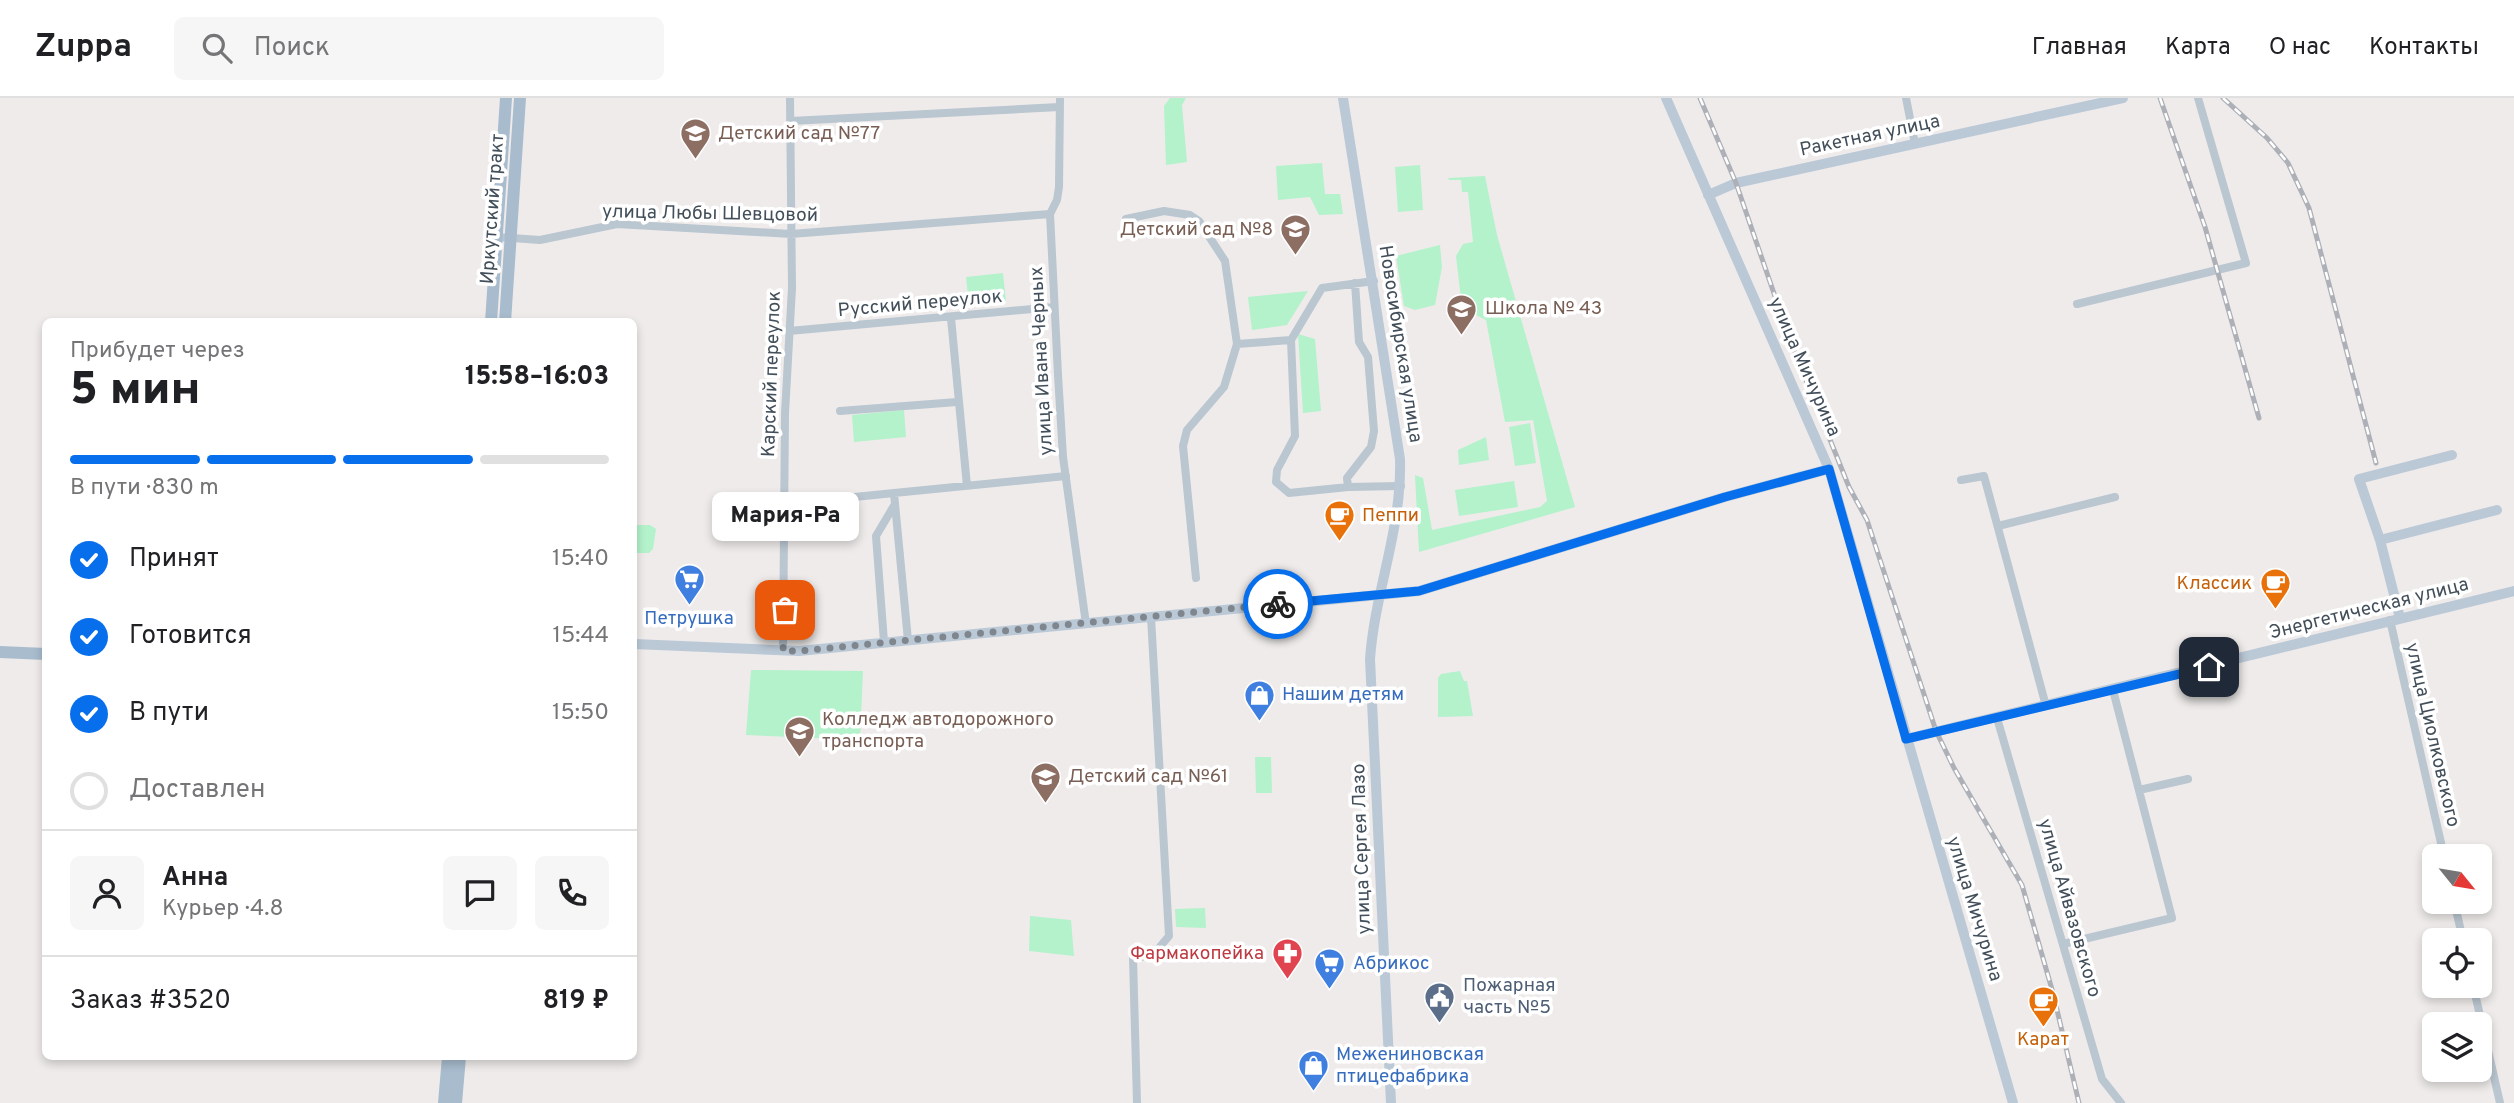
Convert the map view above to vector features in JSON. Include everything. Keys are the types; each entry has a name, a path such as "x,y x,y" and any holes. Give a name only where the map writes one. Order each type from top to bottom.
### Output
{"main road":[{"name":"Иркутский тракт","path":"491,318 506,98"},
{"name":"Иркутский тракт","path":"505,318 520,98"},
{"path":"0,652 42,654"},
{"path":"444,1103 448,1060"},
{"path":"456,1103 460,1060"}],"street":[{"name":"Карский переулок","path":"783,651 790,98"},
{"name":"Новосибирская улица","path":"1343,98 1374,281 1399,454 1401,486 1392,548 1380,595"},
{"name":"улица Мичурина","path":"1666,98 1829,469 2013,1103"},
{"path":"1906,98 1915,144"},
{"name":"Ракетная улица","path":"1708,195 1736,183 2123,98"},
{"path":"2077,304 2246,263 2198,98"},
{"path":"791,121 1059,102"},
{"name":"улица Ивана Черных","path":"1059,102 1059,187 1057,200 1050,214 1054,307 1066,476 1086,624"},
{"path":"1126,219 1178,211 1199,221 1225,261 1237,344 1224,387 1187,430 1183,446 1196,578"},
{"name":"улица Любы Шевцовой","path":"497,237 540,240 617,224 790,234 1050,214"},
{"path":"1374,281 1322,288 1291,340 1295,436 1278,470 1276,482 1289,492 1401,486"},
{"path":"1348,487 1347,478 1371,447 1374,431 1368,357 1359,342 1355,284"},
{"name":"Русский переулок","path":"789,331 1054,307"},
{"path":"951,318 967,486"},
{"path":"1237,344 1291,340"},
{"path":"840,411 957,402"},
{"path":"2395,619 2381,540 2359,479 2452,455"},
{"path":"637,644 783,651 1419,591 1725,497 1829,469"},
{"path":"785,504 1066,476"},
{"path":"1961,480 1984,476 2046,706"},
{"path":"894,493 908,640"},
{"path":"1998,526 2115,497"},
{"path":"884,642 876,536 895,504"},
{"path":"2381,540 2497,510"},
{"name":"Энергетическая улица","path":"1906,739 2514,591"},
{"name":"улица Сергея Лазо","path":"1380,595 1370,659 1391,1103"},
{"path":"1138,1103 1133,958 1153,955 1169,936 1152,617"},
{"name":"улица Циолковского","path":"2395,619 2442,844"},
{"path":"2063,944 2172,918 2113,690"},
{"name":"улица Айвазовского","path":"1997,718 2102,1079 2121,1103"},
{"path":"2139,790 2189,779"},
{"path":"2476,998 2500,1103"}],"green space":[{"path":"1170,98 1186,98 1182,105 1187,162 1166,165 1164,106"},
{"path":"1322,163 1325,194 1340,194 1343,214 1319,215 1310,197 1278,200 1276,166"},
{"path":"1420,165 1423,210 1398,212 1395,167"},
{"path":"1485,176 1497,235 1575,507 1419,552 1415,475 1423,478 1432,530 1540,507 1547,501 1533,420 1505,422 1486,320 1462,308 1456,256 1463,244 1473,242 1468,192 1462,192 1461,180 1448,178"},
{"path":"1440,245 1442,267 1435,305 1415,310 1404,306 1396,256"},
{"path":"1003,273 1006,302 969,306 966,277"},
{"path":"1308,291 1287,325 1252,330 1248,297"},
{"path":"1298,334 1315,339 1321,411 1303,413"},
{"path":"904,410 906,437 854,442 852,415"},
{"path":"1530,423 1536,463 1515,466 1509,427"},
{"path":"1486,437 1489,460 1459,465 1458,450"},
{"path":"1514,481 1518,507 1459,516 1455,490"},
{"path":"637,525 650,525 656,529 653,549 649,553 637,553"},
{"path":"751,670 863,671 860,740 746,735"},
{"path":"1460,671 1464,681 1467,681 1473,716 1438,717 1438,678 1441,674"},
{"path":"1255,757 1271,757 1272,793 1256,793"},
{"path":"1205,908 1206,928 1176,927 1175,909"},
{"path":"1030,916 1071,920 1074,956 1029,951"}],"railway":[{"path":"1700,98 1736,183 1790,340 1849,487 1867,520 1936,731 1954,768 2022,885 2053,993 2079,1103"},
{"path":"2160,98 2205,227 2259,418"},
{"path":"2223,98 2267,138 2288,163 2309,208 2376,463"}],"way so far":[{"path":"785,610 783,651 799,651 1278,604"}],"place":[{"name":"Детский сад №77","path":"695,161"},
{"name":"Детский сад №8","path":"1296,257"},
{"name":"Школа № 43","path":"1462,336"},
{"name":"Пеппи","path":"1339,543"},
{"name":"Петрушка","path":"689,607"},
{"name":"Мария-Ра","path":"785,610"},
{"name":"Классик","path":"2275,611"},
{"name":"Нашим детям","path":"1259,722"},
{"name":"Колледж автодорожного транспорта","path":"799,758"},
{"name":"Детский сад №61","path":"1045,804"},
{"name":"Фармакопейка","path":"1287,981"},
{"name":"Абрикос","path":"1330,991"},
{"name":"Пожарная часть №5","path":"1440,1024"},
{"name":"Карат","path":"2043,1028"},
{"name":"Межениновская птицефабрика","path":"1313,1093"}],"route":[{"path":"1278,604 1419,591 1725,497 1829,469 1906,739 2209,667"}]}
